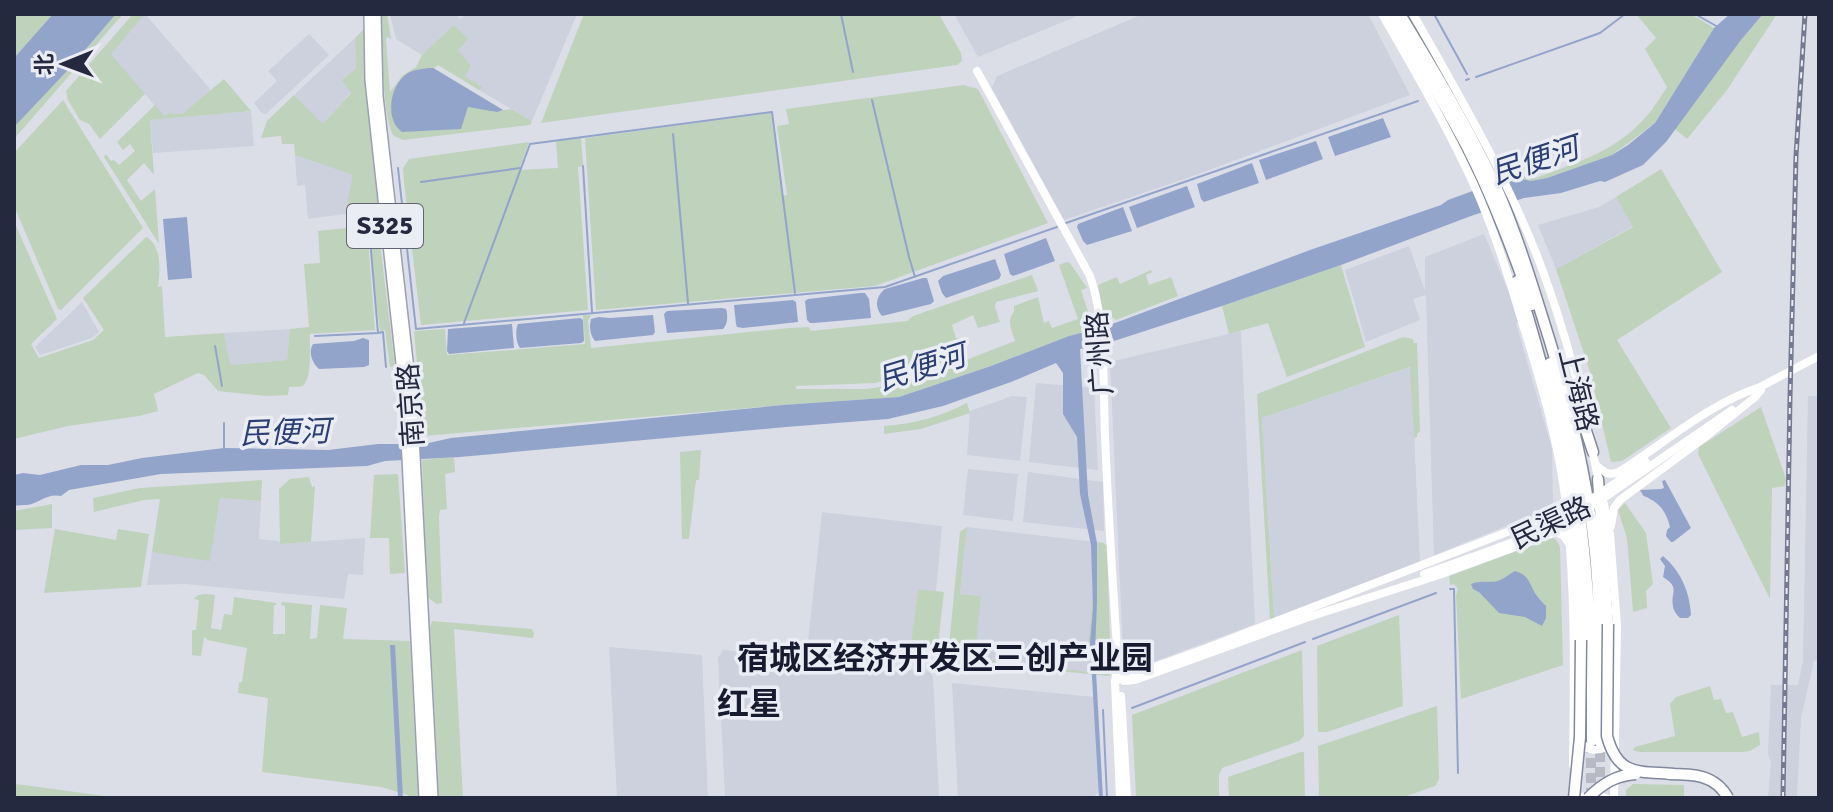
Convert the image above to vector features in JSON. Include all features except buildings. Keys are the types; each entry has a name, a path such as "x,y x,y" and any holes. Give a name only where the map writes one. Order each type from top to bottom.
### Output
{"highway":[{"name":"上海路","path":"1390,14 1408,35"},
{"name":"上海路","path":"1400,14 1408,35 1496,187 1507,230 1544,338 1572,453 1582,520 1596,741 1600,630 1595,553 1579,449 1566,392 1525,259 1507,230 1491,201 1470,145"},
{"path":"1507,230 1569,485 1578,565 1581,640 1580,737 1573,798"},
{"path":"1525,259 1537,283 1593,452"},
{"path":"1598,479 1608,624 1607,736 1612,753 1629,770 1674,774"},
{"path":"1588,798 1600,786 1630,774 1690,774 1704,777 1713,781 1728,798"}],"main road":[{"name":"南京路","path":"369,14 370,80 410,437"},
{"name":"南京路","path":"376,14 378,96 408,361 433,798"},
{"name":"上海路","path":"1382,14 1470,145"},
{"name":"上海路","path":"1413,14 1470,145 1475,186 1545,276 1575,372 1610,534 1617,626 1614,798"},
{"name":"广州路","path":"977,71 1094,287 1102,355 1118,664 1120,798"},
{"name":"上海路","path":"1507,230 1564,491 1575,626 1573,798"},
{"name":"民渠路","path":"1118,680 1135,680 1564,515 1763,387 1819,356"},
{"path":"1596,466 1605,473 1619,472 1731,398 1763,387"},
{"path":"1610,534 1614,508 1620,500 1708,435 1763,387"},
{"name":"南京路","path":"412,465 424,798"},
{"path":"1425,569 1555,513 1564,506 1564,491"},
{"name":"民渠路","path":"1308,613 1448,572 1556,532 1570,544"},
{"name":"广州路","path":"1118,680 1127,798"},
{"path":"1574,703 1578,739 1586,748 1599,750 1612,741 1616,701"},
{"path":"1581,798 1589,794 1606,798"}],"shaded area":[{"path":"145,14 211,90 182,114 169,113 164,116 110,54"},
{"path":"390,14 456,14 460,19 466,14 577,14 532,121 479,90 481,87 464,75 454,26 422,55 396,39"},
{"path":"954,14 1082,14 978,57"},
{"path":"1143,14 1368,14 1410,95 1064,220 992,88 997,76"},
{"path":"309,34 329,55 266,114 262,113 254,103 277,81 268,71"},
{"path":"355,38 356,69 351,92 323,125 294,95"},
{"path":"251,111 254,146 153,153 150,120"},
{"path":"295,155 354,175 345,214 308,219 305,185 297,186"},
{"path":"1616,197 1633,226 1556,269 1538,225 1599,207"},
{"path":"1484,234 1522,317 1516,323 1552,449 1553,507 1434,555 1426,295 1413,299 1420,320 1366,342 1345,270 1409,246 1425,291 1425,257"},
{"path":"82,302 99,332 92,338 40,355 35,347"},
{"path":"290,329 287,360 229,365 224,333"},
{"path":"1241,331 1255,624 1124,673 1110,362"},
{"path":"1411,367 1420,563 1274,618 1262,418"},
{"path":"1036,383 1094,388 1098,470 1029,462"},
{"path":"1012,396 1027,397 1020,461 967,455 970,411"},
{"path":"1808,396 1819,396 1819,660 1814,661 1801,718 1797,798 1768,798 1771,685 1798,685 1803,661"},
{"path":"968,469 1018,474 1013,521 963,515"},
{"path":"1028,472 1103,482 1104,531 1023,522"},
{"path":"220,498 261,501 259,539 279,541 280,544 365,538 363,575 348,574 344,599 186,584 147,585 152,552 210,560"},
{"path":"822,512 942,526 936,591 918,589 910,652 808,642"},
{"path":"967,527 1104,543 1108,674 974,658 981,596 960,594"},
{"path":"609,647 702,655 708,798 617,798"},
{"path":"723,650 930,672 933,677 939,798 725,798 718,658"},
{"path":"952,683 1095,697 1099,792 1095,798 958,798"}],"green space":[{"path":"14,14 53,14 14,58"},
{"path":"116,14 123,14 14,139 14,126"},
{"path":"133,14 145,14 111,54 145,94 100,139 89,124 80,120 66,91"},
{"path":"381,14 387,14 391,39 386,39 390,92 402,76 416,67 422,55 454,25 468,39 458,50 471,66 465,76 482,87 479,90 438,65 434,68 503,110 511,109 532,121 530,125 403,140 394,136 385,97"},
{"path":"584,14 939,14 961,53 962,61 957,65 541,123"},
{"path":"1636,14 1691,14 1714,28 1655,123 1612,155 1547,178 1531,181 1522,179 1514,173 1509,163 1509,154 1515,148 1533,179 1590,157 1617,142 1655,106 1667,87 1645,49 1656,38"},
{"path":"1763,14 1777,14 1727,90 1687,139 1675,129"},
{"path":"364,29 364,75 379,210 345,214 353,175 295,155 294,144 282,144 281,136 261,138 267,121 294,95 323,124 351,93 342,80 356,69 355,38"},
{"path":"224,79 251,111 150,120 154,175 144,163 127,180 141,201 155,189 159,244 104,157 106,154 119,165 135,151 130,144 123,150 117,142 155,105 164,116 169,113 182,114"},
{"path":"964,85 978,89 1048,223 875,286 596,310 585,138 771,113 782,196 787,195 777,126 789,124 786,109"},
{"path":"63,100 143,228 61,310 14,206 14,153"},
{"path":"581,138 583,166 578,167 588,310 421,325 404,182 403,168 409,159 529,142 519,170 558,168 556,141"},
{"path":"1661,169 1722,272 1617,340 1671,428 1622,461 1611,462 1590,372 1556,269 1633,227 1616,197"},
{"path":"14,221 57,319 31,344 39,358 93,340 104,330 83,298 146,237 155,246 159,259 158,287 162,286 165,337 224,333 230,365 287,360 290,329 309,327 304,264 320,263 318,231 367,226 375,330 310,334 308,377 302,386 289,387 288,395 218,391 204,375 198,373 154,394 158,411 68,426 14,439"},
{"path":"373,227 378,227 395,366 390,367 385,330 380,331 375,293"},
{"path":"1070,263 1087,288 1081,290 1089,315 1096,315 1097,328 899,397 424,436 414,331 445,329 447,355 585,344 583,315 591,315 588,321 591,348 789,328 809,327 811,331 907,321 913,316 1032,275 1038,291 996,302 1000,322 978,328 973,315 952,325 966,360 1015,341 1010,322 1014,306 1038,297 1044,323 1049,321 1052,328 1078,319 1059,265","holes":["943,362 944,369 892,385 867,389 796,389 796,386 875,383"]},
{"path":"1341,265 1365,347 1287,377 1268,323 1229,334 1222,306"},
{"path":"1151,270 1146,275 1149,285 1171,277 1178,296 1116,320 1104,318 1098,285 1117,277 1120,284"},
{"path":"1403,337 1417,343 1420,431 1417,437 1414,438 1410,367 1262,418 1274,618 1270,620 1257,394"},
{"path":"967,403 970,413 921,429 884,434 884,426 926,419"},
{"path":"1761,407 1786,479 1785,486 1772,488 1770,599 1698,454 1699,447"},
{"path":"701,450 689,539 682,539 680,452"},
{"path":"454,457 455,472 445,474 447,509 440,510 439,517 442,603 437,604 427,597 422,460"},
{"path":"398,474 405,573 390,574 389,538 370,538 374,475"},
{"path":"309,477 312,487 315,486 311,542 280,544 279,489 290,479"},
{"path":"262,480 261,501 220,498 210,561 152,552 160,499 94,512 93,498 140,488"},
{"path":"1625,503 1646,533 1653,584 1646,591 1647,608 1633,612 1627,538 1618,510"},
{"path":"52,504 52,528 15,530 14,544 14,511"},
{"path":"967,527 960,594 981,596 975,658 1107,674 1107,662 1087,658 1098,542 1107,546 1111,674 1108,676 964,660 950,642 950,636 960,532"},
{"path":"55,529 116,540 118,529 149,534 141,587 44,593"},
{"path":"1553,538 1560,547 1563,665 1461,699 1458,589 1454,584 1450,585 1449,576"},
{"path":"918,589 944,592 938,644 929,646 922,653 910,652"},
{"path":"205,594 215,595 211,628 221,630 224,614 232,615 234,597 276,603 273,634 285,634 285,606 281,605 282,602 312,605 310,639 317,638 320,605 347,608 343,639 410,641 418,798 408,798 408,795 381,787 262,772 268,698 238,693 247,648 204,638 201,656 192,655 192,630 196,630 199,600 194,599"},
{"path":"1399,615 1403,706 1327,732 1318,732 1317,646"},
{"path":"432,621 532,629 534,633 533,638 454,629 463,798 439,798"},
{"path":"1302,650 1304,736 1299,741 1222,768 1219,798 1136,798 1132,715"},
{"path":"1710,686 1714,700 1721,699 1726,713 1733,712 1742,737 1759,732 1760,745 1742,752 1633,750 1675,736 1670,704 1676,697"},
{"path":"1437,706 1439,777 1435,786 1401,798 1319,798 1318,746"},
{"path":"1304,752 1305,798 1229,798 1228,777"},
{"path":"14,784 24,785 119,798 14,798"},
{"path":"1633,784 1684,785 1684,798 1626,798 1626,790"}],"water":[{"path":"53,14 116,14 14,127 14,58"},
{"path":"1730,14 1763,14 1666,142 1643,165 1605,182 1524,198 1222,306 1080,349 1088,495 1097,543 1095,653 1103,798 1099,798 1090,643 1093,608 1091,545 1080,494 1077,437 1063,414 1063,373 1056,363 943,406 888,419 385,461 367,466 161,474 69,490 61,496 14,506 14,475 40,475 81,465 108,465 224,448 328,450 378,444 424,444 451,438 783,405 899,397 1069,336 1107,326 1441,205 1514,173 1531,181 1612,155 1655,123 1714,28"},
{"path":"433,68 503,110 497,112 468,107 461,129 402,132 396,126 391,111 393,93 408,73"},
{"path":"1383,118 1391,137 1335,156 1328,137"},
{"path":"1316,141 1323,159 1266,180 1259,160"},
{"path":"1252,163 1259,183 1204,202 1201,199 1197,184"},
{"path":"1187,186 1195,207 1137,228 1129,207"},
{"path":"1123,207 1132,231 1087,245 1083,241 1078,224"},
{"path":"187,217 192,278 168,280 163,219"},
{"path":"1046,238 1055,261 1013,276 1010,274 1004,254"},
{"path":"995,259 1001,275 999,279 946,298 942,293 938,281 943,276"},
{"path":"927,278 934,301 931,304 882,316 879,313 878,298 885,289"},
{"path":"865,293 869,299 871,318 814,323 807,320 805,301 808,299"},
{"path":"796,302 798,322 737,327 734,305"},
{"path":"726,309 727,317 723,329 667,333 664,314 667,311"},
{"path":"653,315 653,335 595,341 591,334 591,319"},
{"path":"583,320 584,341 581,343 519,346 516,333 518,324"},
{"path":"512,324 514,348 449,354 447,351 448,329"},
{"path":"363,338 369,340 369,365 319,369 313,361 313,344"},
{"path":"1665,480 1691,528 1673,542 1666,536 1670,527 1663,511 1640,490 1664,488 1662,481"},
{"path":"1663,556 1675,568 1683,583 1690,607 1691,615 1688,618 1680,618 1674,609 1672,584 1663,577 1665,566 1660,559"},
{"path":"1515,571 1526,578 1546,606 1542,626 1525,617 1499,613 1471,584 1498,581"},
{"path":"390,645 395,645 403,798 398,798"}],"waterway":[{"path":"841,14 853,72"},
{"path":"1434,14 1467,74"},
{"path":"1476,77 1600,33 1625,14"},
{"path":"1695,14 1718,27"},
{"path":"872,100 915,277"},
{"path":"1066,223 1418,101"},
{"path":"464,323 530,144 772,112 795,293"},
{"path":"673,134 688,303"},
{"path":"583,166 592,312"},
{"path":"398,168 416,329 885,287 1057,227"},
{"path":"421,182 520,168"},
{"path":"369,227 378,333 383,332 386,367"},
{"path":"315,336 378,333"},
{"path":"215,346 222,386"},
{"path":"224,423 224,450"},
{"path":"1450,589 1454,589 1458,773"},
{"path":"1313,639 1436,593"},
{"path":"1132,708 1305,642"},
{"path":"1103,710 1107,798"}],"tunnel":[{"path":"1600,742 1600,792"},
{"path":"1591,743 1591,798"}],"railway":[{"path":"1783,798 1796,156 1805,14"}],"district":[{"name":"宿城区经济开发区三创产业园","path":"945,658"},
{"name":"红星","path":"749,704"}],"water label":[{"name":"民便河","path":"1535,161"},
{"name":"民便河","path":"922,368"},
{"name":"民便河","path":"285,433"}]}
